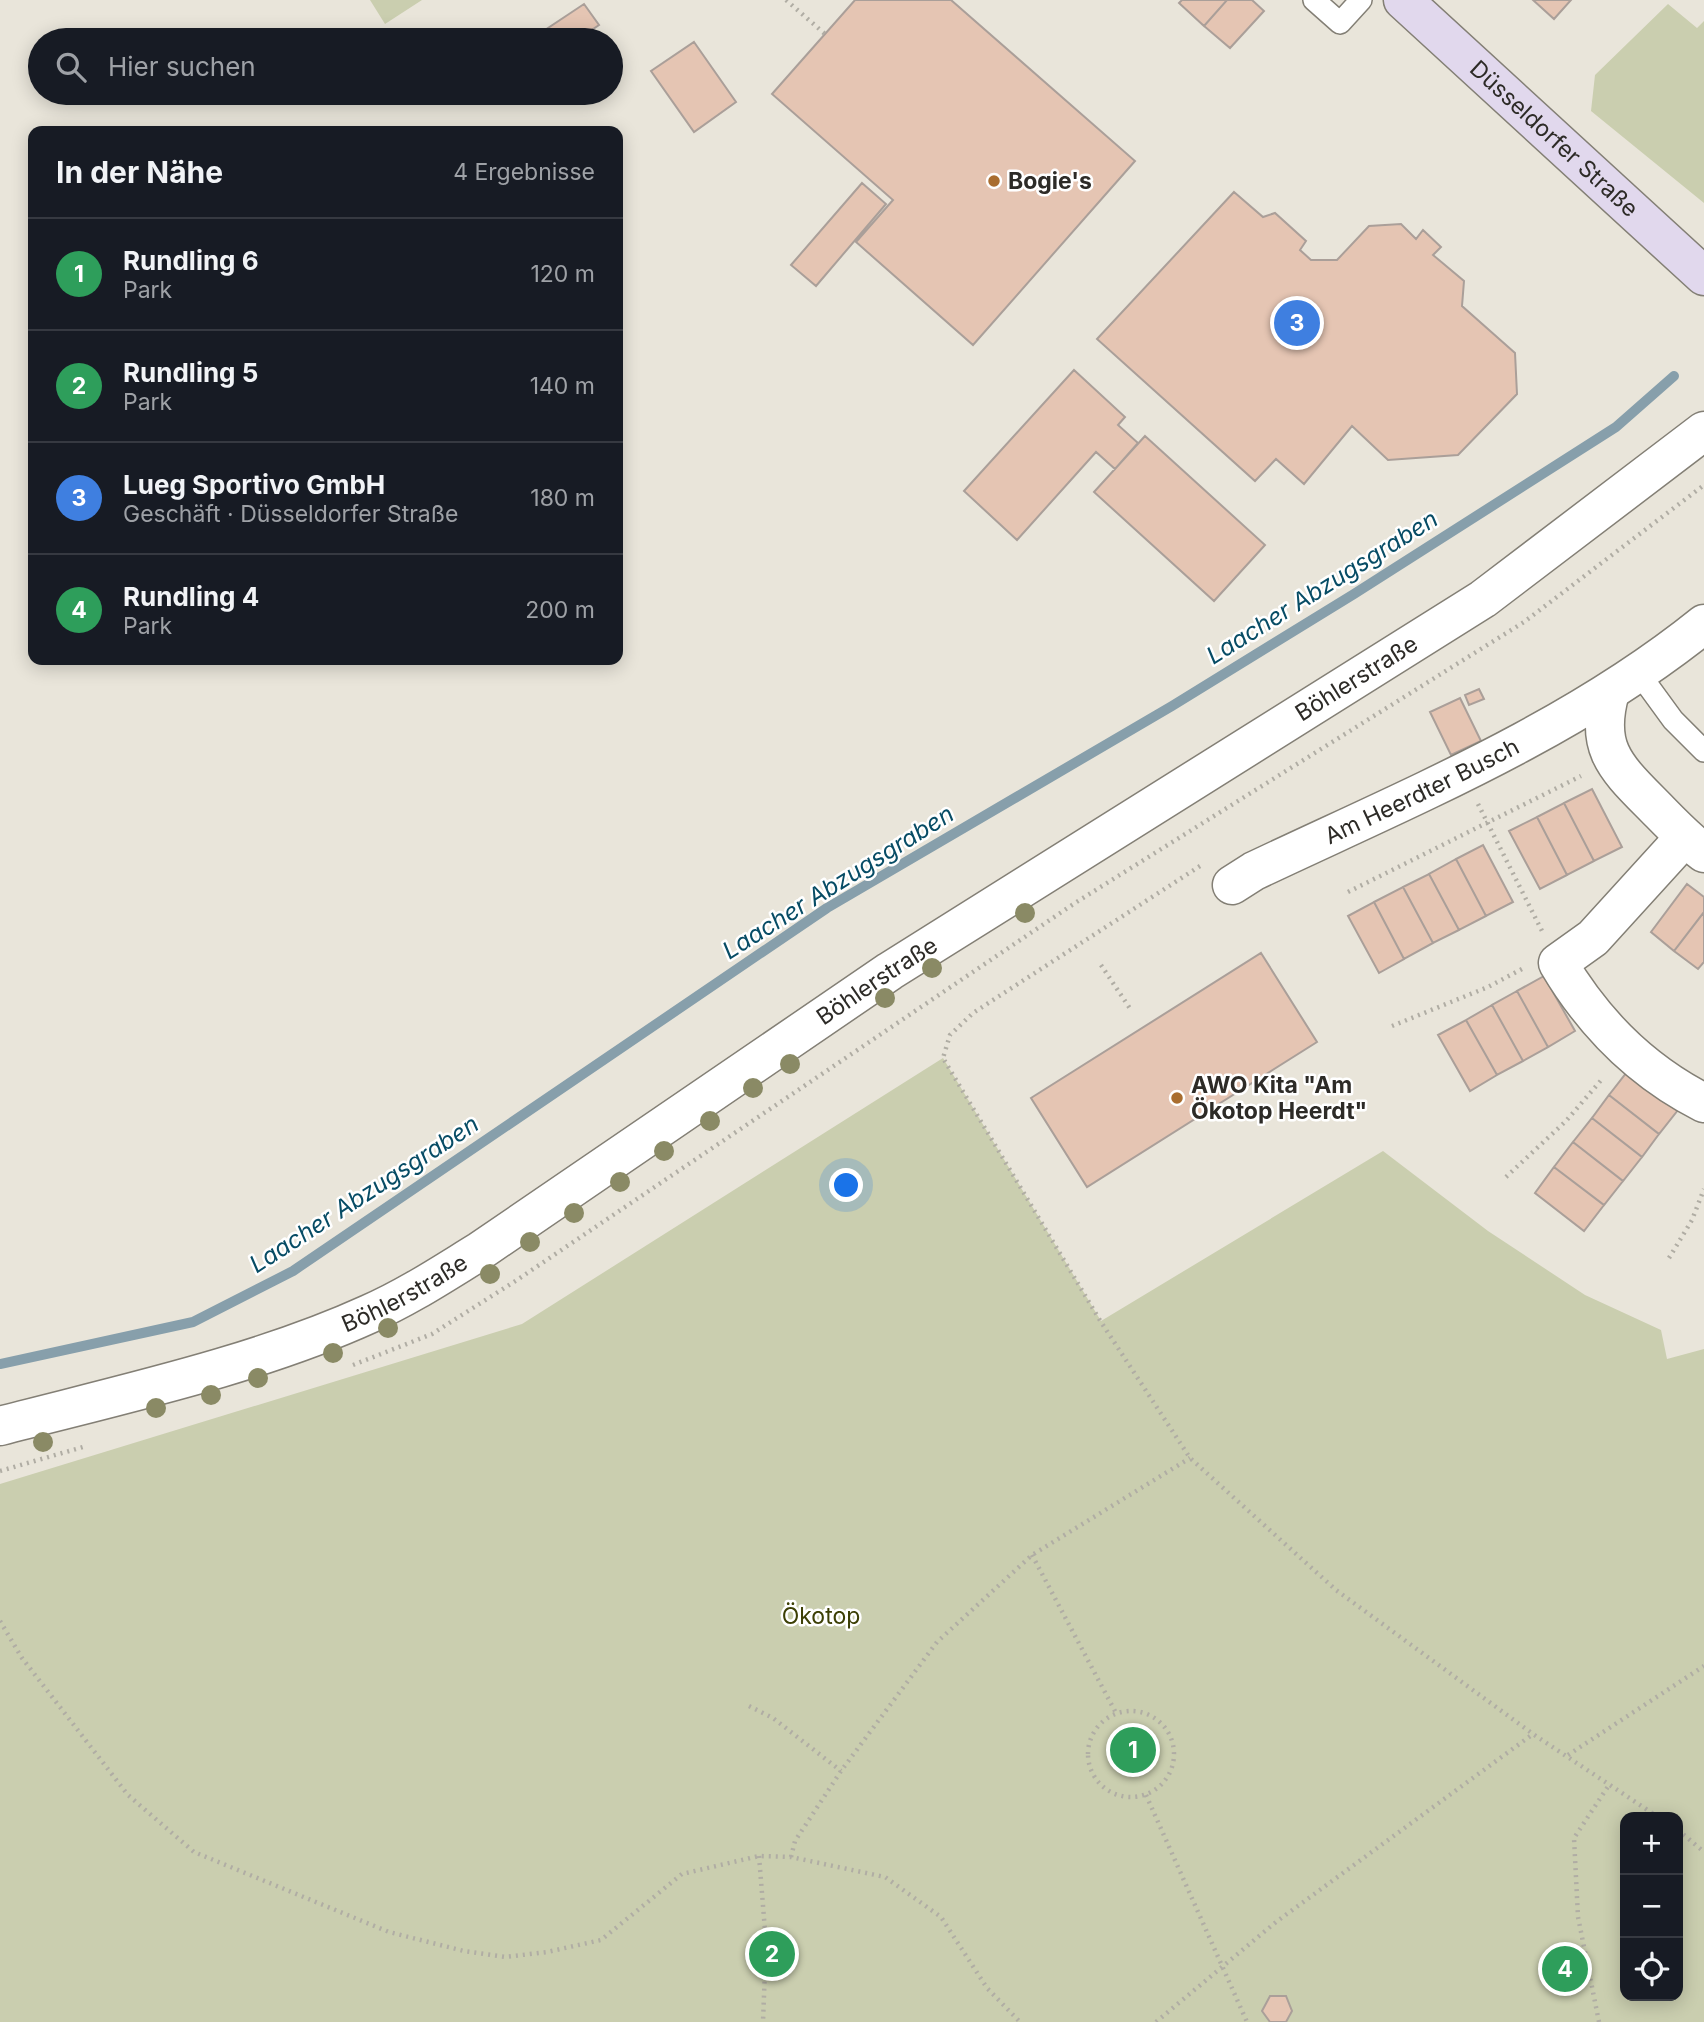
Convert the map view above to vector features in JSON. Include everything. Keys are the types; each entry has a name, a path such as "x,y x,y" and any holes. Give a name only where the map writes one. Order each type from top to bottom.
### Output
{"main road":[{"name":"Düsseldorfer Straße","path":"1404,0 1704,276"}],"street":[{"name":"Böhlerstraße","path":"0,1426 135,1391 324,1333 414,1291 480,1251 890,971 1483,599 1704,431"},
{"name":"Am Heerdter Busch","path":"1232,885 1254,871 1462,772 1624,682 1704,624"},
{"path":"1624,682 1603,716 1604,735 1613,760 1624,776 1694,845 1593,937 1555,958 1572,987 1626,1052 1681,1091 1704,1103"}],"lane":[{"path":"1314,0 1340,23 1361,0"},
{"path":"1624,682 1673,720 1704,751"}],"path":[{"path":"786,0 825,34"},
{"path":"1348,892 1613,760"},
{"path":"1392,1026 1555,958 1462,772"},
{"path":"1232,885 1213,857 973,1013 950,1035 943,1058 1101,1322 1190,1458 1336,1590 1533,1734 1569,1755 1651,1812"},
{"path":"1101,965 1131,1010"},
{"path":"1506,1177 1566,1121 1626,1052"},
{"path":"1669,1258 1692,1220 1704,1189"},
{"path":"792,1857 795,1841 841,1771 937,1642 1032,1555 1190,1458"},
{"path":"1032,1555 1116,1713"},
{"path":"0,1621 22,1658 128,1795 194,1852 389,1932 464,1951 506,1957 547,1952 601,1940 682,1874 759,1856 792,1857 885,1877 941,1917 987,1988 1020,2022"},
{"path":"1569,1755 1704,1666"},
{"path":"749,1706 773,1718 841,1771"},
{"path":"1131,1710 1146,1713 1159,1721 1172,1739 1174,1762 1169,1776 1159,1787 1146,1795 1119,1796 1097,1780 1090,1769 1087,1755 1095,1729 1116,1713 1131,1710"},
{"path":"1156,2022 1276,1922 1533,1734"},
{"path":"1599,2022 1577,1917 1574,1838 1609,1784"},
{"path":"1146,1795 1225,1966 1247,2022"},
{"path":"1683,1834 1704,1852"},
{"path":"759,1856 766,1942 763,2022"}],"green space":[{"path":"370,0 422,0 385,24"},
{"path":"1668,4 1697,28 1704,21 1704,203 1591,111 1595,75"},
{"name":"Ökotop","path":"943,1058 1101,1321 1383,1151 1488,1231 1585,1295 1661,1330 1667,1359 1704,1349 1704,2022 0,2022 0,1484 522,1324"}],"building":[{"name":"Bogie's","path":"855,0 951,0 1135,161 973,345 856,242 893,200 772,94"},
{"path":"1182,0 1227,0 1204,26 1179,3"},
{"path":"1227,0 1252,0 1264,11 1230,48 1204,26"},
{"path":"1533,0 1571,0 1554,19"},
{"path":"584,4 599,25 595,28 548,28"},
{"path":"694,42 736,102 694,132 651,71"},
{"path":"862,183 886,204 816,286 791,265"},
{"path":"1234,192 1263,217 1275,213 1306,241 1300,250 1311,260 1337,260 1369,226 1401,224 1416,239 1423,230 1441,247 1433,255 1464,281 1462,306 1515,353 1517,394 1458,455 1388,460 1352,426 1304,484 1276,459 1255,481 1097,339"},
{"path":"1074,370 1125,417 1118,425 1138,443 1115,469 1096,452 1017,540 964,491"},
{"path":"1145,436 1265,545 1214,601 1094,492"},
{"path":"1479,689 1484,699 1469,705 1465,695"},
{"path":"1460,698 1481,741 1451,755 1430,712"},
{"path":"1592,789 1622,847 1594,861 1564,803"},
{"path":"1564,803 1594,861 1567,875 1537,817"},
{"path":"1537,817 1567,875 1540,889 1509,831"},
{"path":"1483,845 1513,902 1486,916 1456,859"},
{"path":"1456,859 1486,916 1459,930 1429,874"},
{"path":"1429,874 1459,930 1433,943 1403,887"},
{"path":"1687,884 1704,897 1704,912 1674,951 1651,932"},
{"path":"1403,887 1433,943 1404,959 1374,902"},
{"path":"1374,902 1404,959 1379,973 1348,916"},
{"path":"1704,912 1704,962 1698,969 1674,951"},
{"path":"1261,953 1317,1042 1087,1187 1031,1098"},
{"path":"1544,976 1575,1031 1548,1047 1517,991"},
{"path":"1517,991 1548,1047 1523,1061 1492,1005"},
{"path":"1492,1005 1523,1061 1497,1075 1466,1020"},
{"path":"1466,1020 1497,1075 1470,1091 1438,1035"},
{"path":"1627,1072 1678,1110 1659,1134 1609,1095"},
{"path":"1609,1095 1659,1134 1642,1157 1592,1118"},
{"path":"1592,1118 1642,1157 1623,1181 1573,1142"},
{"path":"1573,1142 1623,1181 1604,1205 1554,1167"},
{"path":"1554,1167 1604,1205 1584,1231 1535,1193"},
{"path":"1270,1996 1286,1996 1292,2011 1286,2022 1270,2022 1262,2011"}],"waterway":[{"name":"Laacher Abzugsgraben","path":"0,1364 193,1322 293,1271 827,908 1172,706 1354,594 1616,427 1674,376"}],"place":[{"name":"Bogie's","path":"994,181"},
{"name":"Lueg Sportivo GmbH","path":"1297,323"},
{"name":"AWO Kita \"Am Ökotop Heerdt\"","path":"1177,1098"},
{"name":"Rundling 6","path":"1133,1750"},
{"name":"Rundling 5","path":"772,1954"},
{"name":"Rundling 4","path":"1565,1969"}]}
